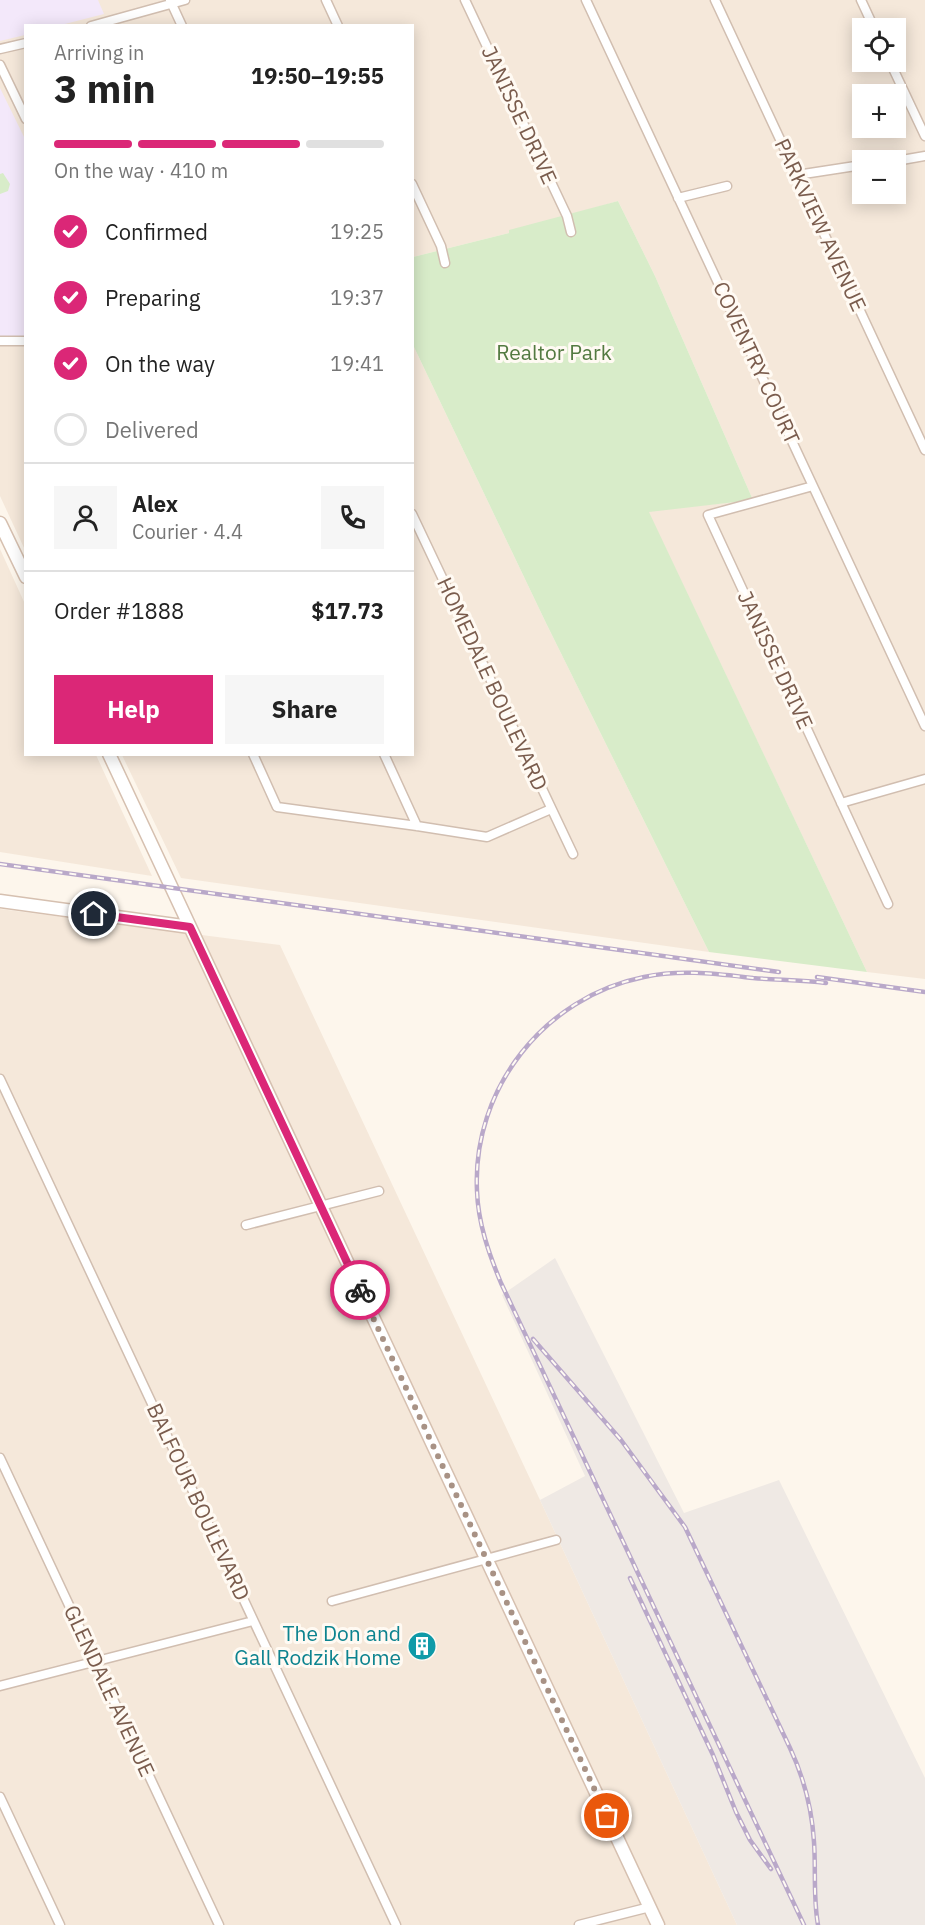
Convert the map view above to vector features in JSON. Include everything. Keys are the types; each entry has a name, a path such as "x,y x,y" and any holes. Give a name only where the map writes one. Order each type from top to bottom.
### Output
{"street":[{"path":"99,24 171,2 185,0"},
{"path":"326,0 337,24"},
{"name":"JANISSE DRIVE","path":"465,0 567,216 571,232"},
{"name":"COVENTRY COURT","path":"586,0 925,726"},
{"name":"PARKVIEW AVENUE","path":"715,0 925,450"},
{"path":"861,0 869,18"},
{"path":"171,2 181,24"},
{"path":"0,49 24,43"},
{"path":"0,65 24,115"},
{"path":"895,72 925,136"},
{"path":"906,159 925,156"},
{"path":"797,175 852,167"},
{"path":"678,198 727,186"},
{"path":"414,188 441,246 445,262"},
{"path":"0,341 24,341"},
{"name":"JANISSE DRIVE","path":"813,486 708,515 888,904"},
{"name":"HOMEDALE BOULEVARD","path":"414,518 573,854"},
{"path":"0,523 24,573"},
{"path":"110,756 658,1925"},
{"path":"254,756 277,807 417,825 487,837 550,809"},
{"path":"385,756 417,825"},
{"path":"841,802 925,779"},
{"path":"0,900 190,927"},
{"name":"BALFOUR BOULEVARD","path":"0,1079 396,1925"},
{"path":"246,1225 379,1191"},
{"name":"GLENDALE AVENUE","path":"0,1458 219,1925"},
{"path":"332,1601 556,1540"},
{"path":"0,1686 253,1621"},
{"path":"0,1797 60,1925"},
{"path":"579,1925 650,1907"}],"shaded area":[{"path":"0,0 925,0 925,979 867,972 648,511 753,500 655,276 618,201 509,233 414,257 414,24 24,24 24,548 0,496"},
{"path":"0,0 98,0 104,14 65,24 24,24 24,35 0,41"},
{"path":"0,88 24,137 24,341 0,342"},
{"path":"414,347 546,623 709,952 181,878 122,756 414,756"},
{"path":"0,549 24,602 24,756 96,756 152,876 0,852"},
{"path":"0,909 280,945 737,1925 0,1925"},
{"path":"555,1258 684,1513 779,1480 925,1778 925,1925 737,1925 540,1500 585,1476 502,1295"}],"green space":[{"path":"3,173 10,184 8,191 0,194 0,174"},
{"name":"Realtor Park","path":"618,201 655,276 753,500 649,512 867,972 709,952 546,623 414,347 414,257 509,233 509,230"}],"railway":[{"path":"0,864 779,972"},
{"path":"804,1925 501,1283 485,1238 479,1215 477,1191 479,1153 487,1117 501,1084 521,1053 546,1027 575,1005 608,988 644,977 672,973 826,983"},
{"path":"817,977 925,992"},
{"path":"533,1339 621,1440 685,1527 799,1771 813,1830 818,1925"},
{"path":"630,1578 713,1755 736,1812 750,1840 771,1869"}],"way so far":[{"path":"360,1290 607,1816"}],"place":[{"name":"The Don and Gall Rodzik Home","path":"422,1646"}],"route":[{"path":"94,914 190,927 360,1290"}]}
